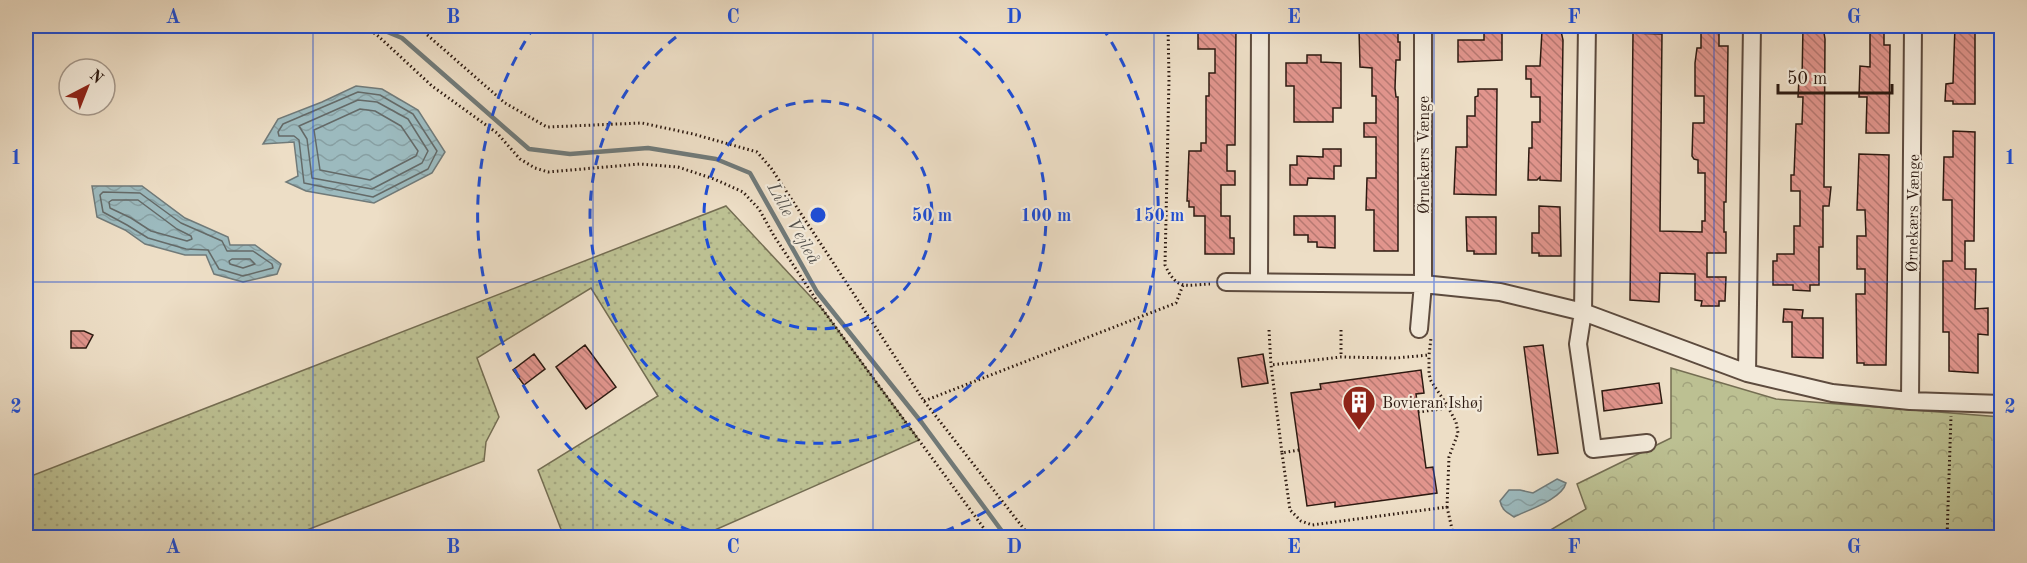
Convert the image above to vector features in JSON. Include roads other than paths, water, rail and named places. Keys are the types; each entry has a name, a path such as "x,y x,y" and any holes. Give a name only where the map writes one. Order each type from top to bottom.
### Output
{"street":[{"path":"1259,281 1260,26"},
{"name":"Ørnekærs Vænge","path":"1423,26 1425,329"},
{"path":"1587,26 1583,312 1578,344 1593,449 1647,443"},
{"path":"1747,373 1752,26"},
{"name":"Ørnekærs Vænge","path":"1910,401 1913,26"},
{"path":"1226,282 1423,284 1500,292 1583,312 1747,373 1832,393 1910,401 2001,404"}],"water":[{"path":"356,86 382,89 418,110 445,152 432,173 374,203 306,191 286,182 298,176 294,142 263,144 278,119"},
{"path":"92,186 142,186 185,218 228,237 230,245 255,245 281,264 277,274 243,282 214,274 206,255 185,255 145,244 125,230 97,217"},
{"path":"1557,479 1566,483 1563,489 1544,503 1514,517 1502,507 1500,501 1509,490 1533,493"}],"waterway":[{"name":"Lille Vejleå","path":"373,26 402,38 529,149 570,154 648,148 716,159 750,173 817,292 922,423 1007,538"},
{"path":"2000,386 2002,268"}],"place":[{"name":"Bovieran Ishøj","path":"1359,431"}]}
